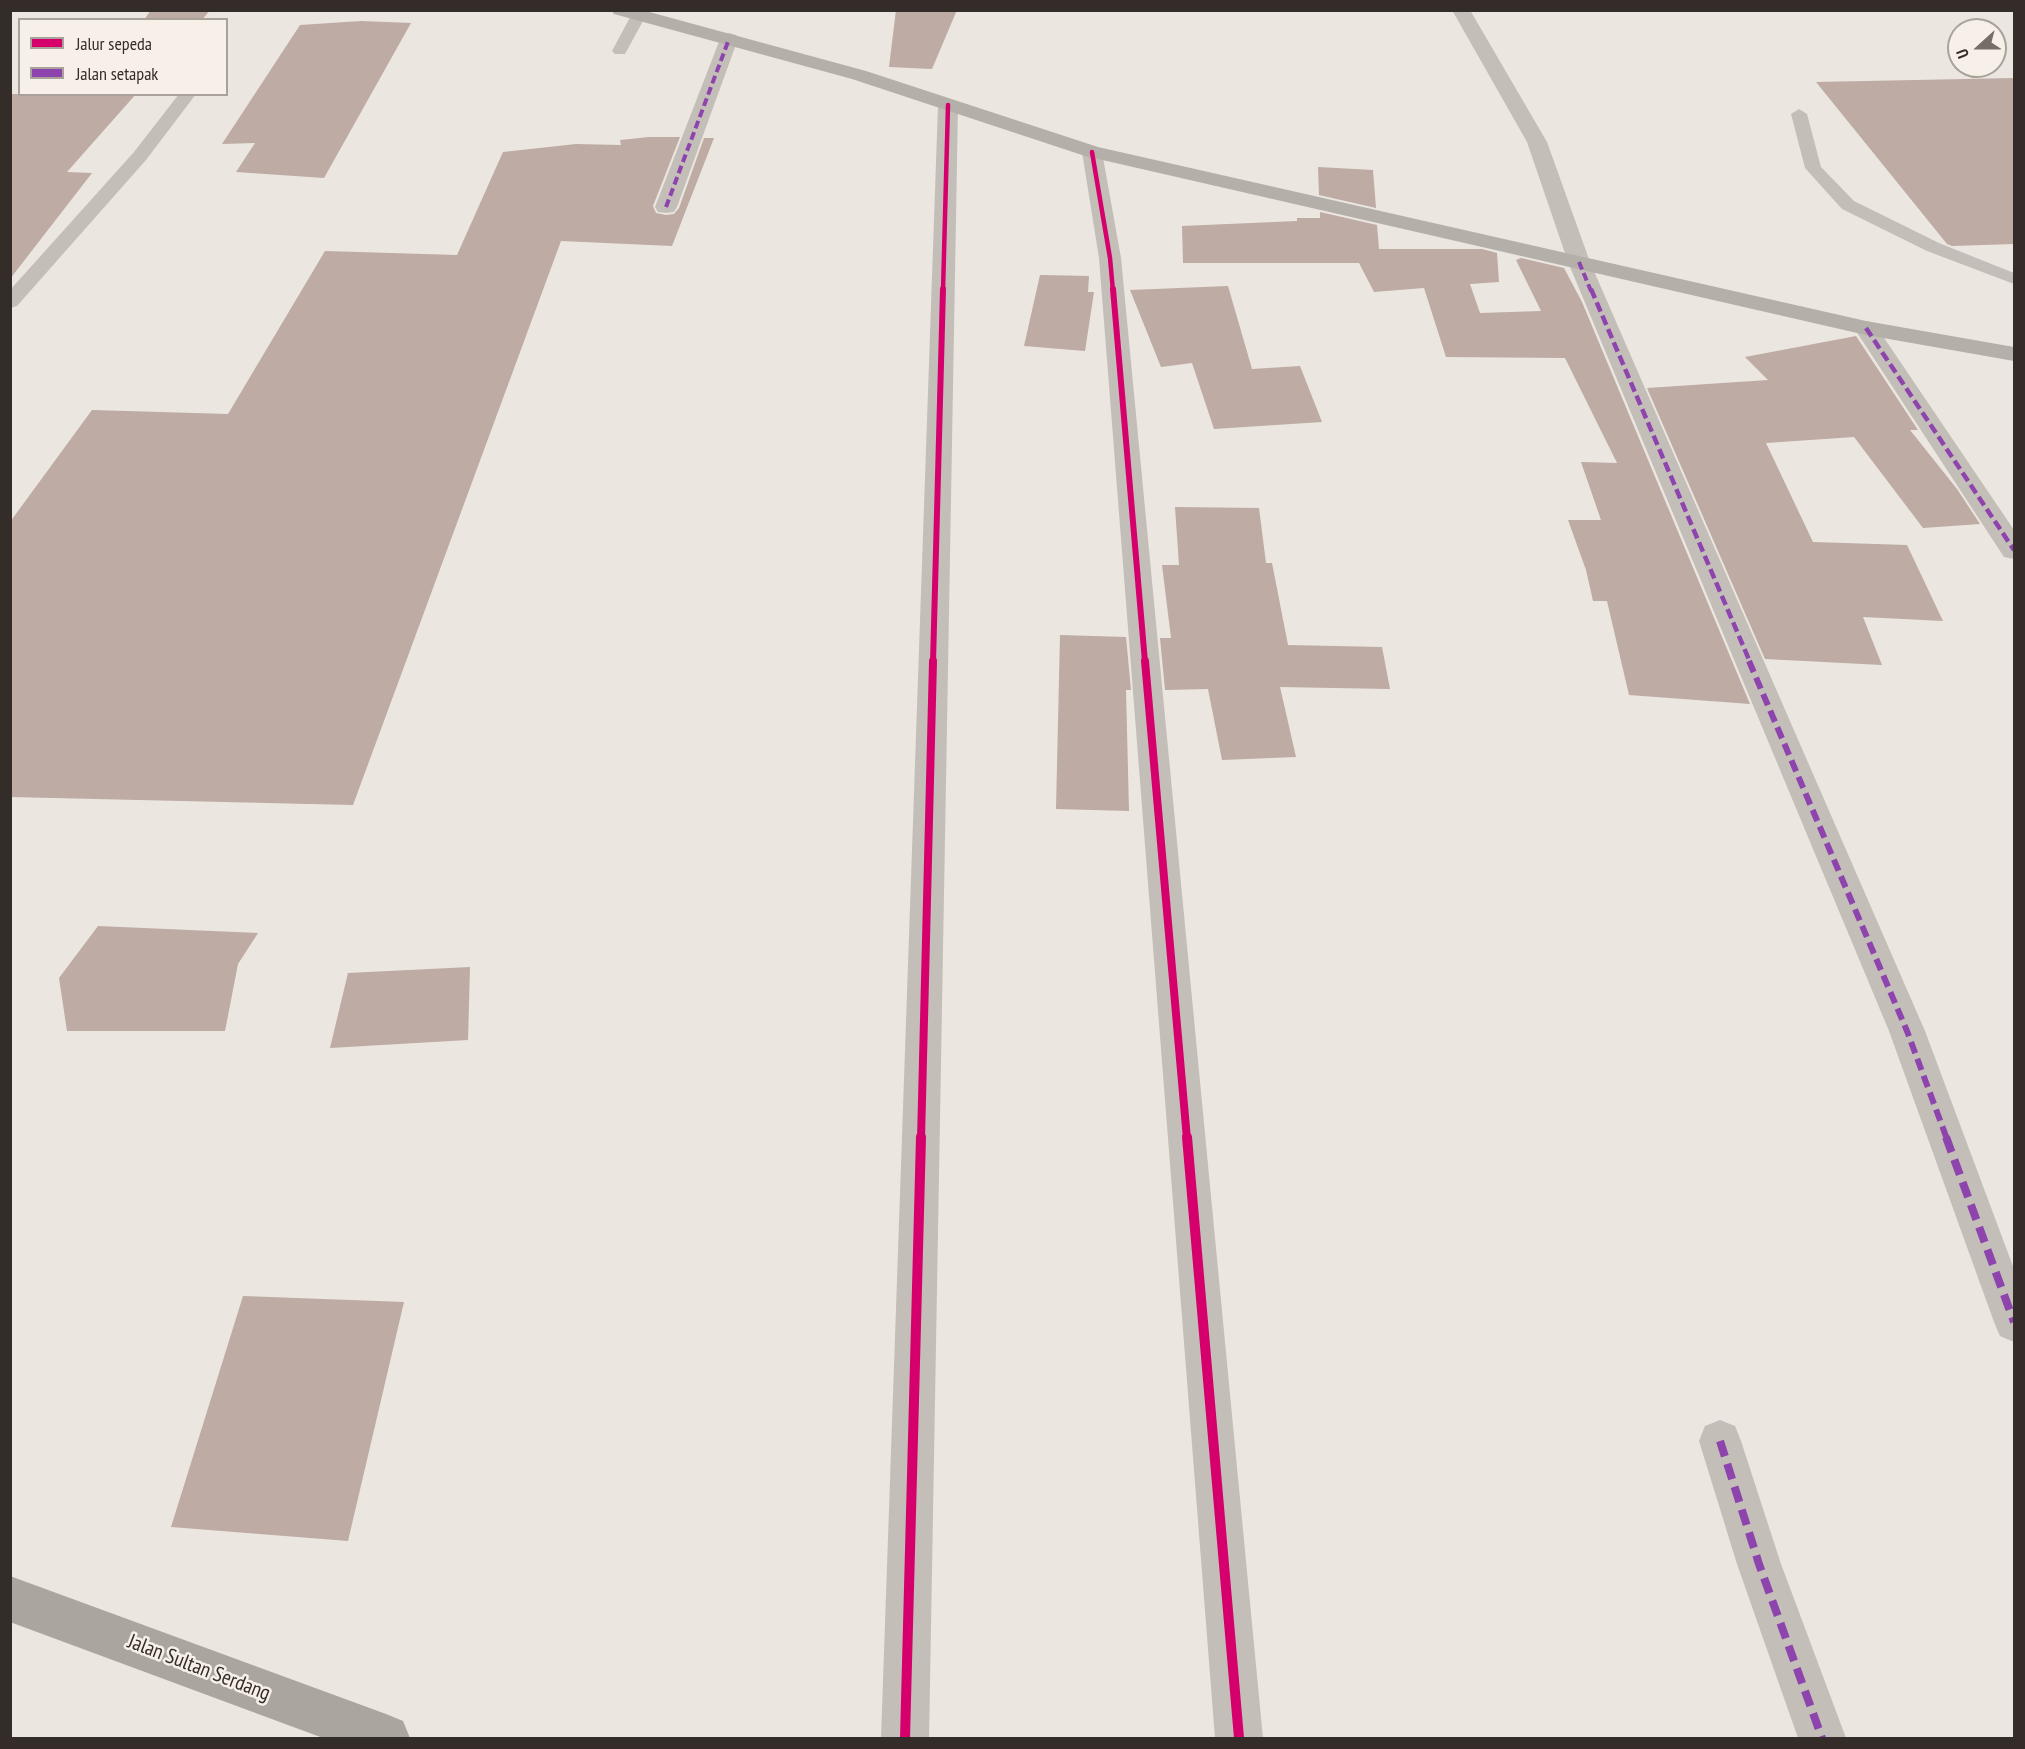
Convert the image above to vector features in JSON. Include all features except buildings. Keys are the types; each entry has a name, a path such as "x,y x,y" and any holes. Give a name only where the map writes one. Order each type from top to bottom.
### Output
{"highway":[{"name":"Jalan Sultan Serdang","path":"10,1599 386,1738"}],"street":[{"path":"1461,10 1536,142 1579,262 1907,1031 2014,1322"},
{"path":"634,12 859,75 1092,152 1866,328 2014,354"},
{"path":"666,207 729,39"},
{"path":"905,1738 948,105"},
{"path":"1092,152 1110,258 1239,1738"},
{"path":"1866,328 2014,550"},
{"path":"1720,1441 1759,1564 1822,1738"}],"lane":[{"path":"620,51 634,12"},
{"path":"10,302 140,156 186,96"},
{"path":"1799,114 1813,168 1848,205 1933,247 2014,279"}],"marked path":[{"path":"666,207 729,39"},
{"path":"1579,262 1907,1031 2014,1322"},
{"path":"1866,328 2014,550"},
{"path":"1720,1441 1759,1564 1822,1738"}],"cycle path":[{"path":"905,1738 948,105"},
{"path":"1092,152 1110,258 1239,1738"}]}
